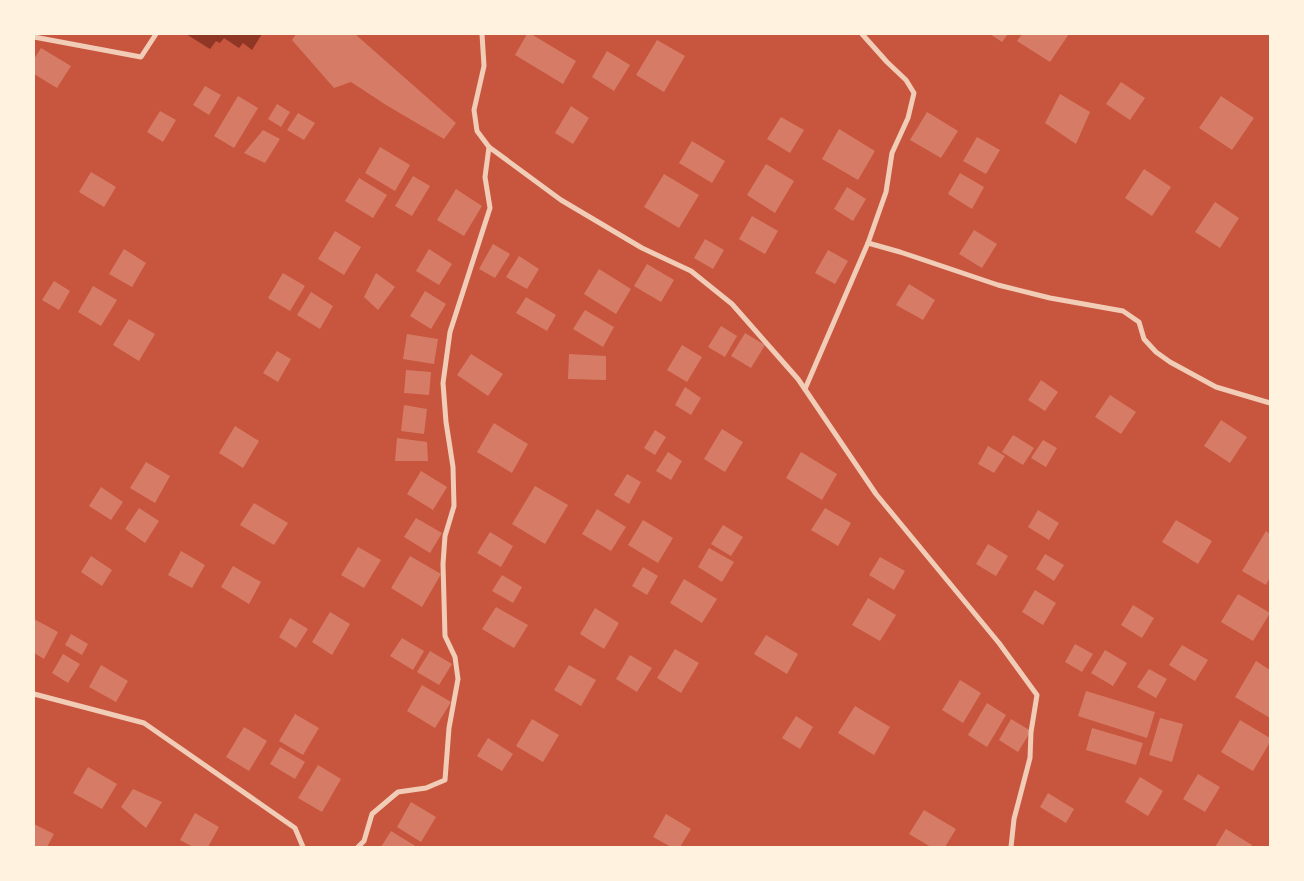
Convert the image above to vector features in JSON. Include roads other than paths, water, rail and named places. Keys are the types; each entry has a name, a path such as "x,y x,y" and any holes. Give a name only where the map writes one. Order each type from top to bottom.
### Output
{"street":[{"path":"34,37 141,57 156,34"},
{"path":"482,34 484,66 474,110 477,131 489,147 562,200 642,248 691,271 732,304 805,389 876,494 993,636 1037,695 1031,732 1030,758 1014,818 1011,847"},
{"path":"805,389 868,243 886,192 892,153 908,118 914,93 906,80 862,34"},
{"path":"358,847 364,841 372,814 398,792 426,788 445,780 449,728 458,679 455,657 445,636 443,564 445,536 454,506 454,467 446,422 444,383 450,332 490,208 485,177 489,147"},
{"path":"868,243 998,285 1050,298 1123,311 1139,322 1144,339 1156,352 1170,362 1216,387 1270,402"},
{"path":"34,694 144,723 294,828 302,847"}]}
